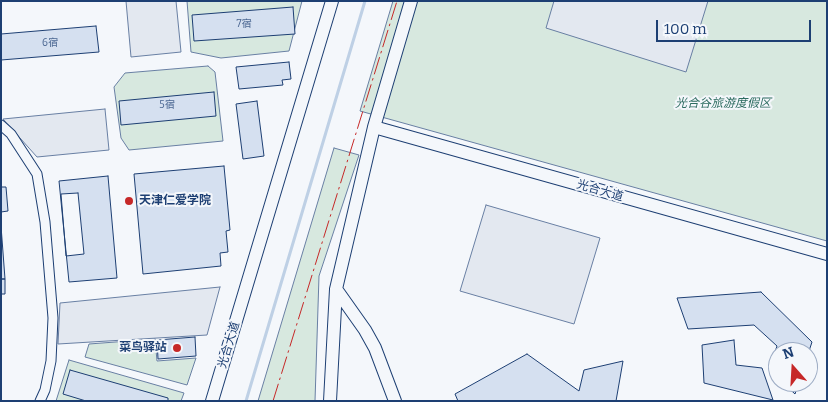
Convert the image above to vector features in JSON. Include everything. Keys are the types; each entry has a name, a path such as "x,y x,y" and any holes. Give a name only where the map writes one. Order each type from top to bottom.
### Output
{"street":[{"name":"光合大道","path":"212,401 332,1"},
{"path":"330,401 336,289 374,127 411,1"},
{"path":"1,125 11,134 37,174 44,213 53,318 51,362 45,390 40,401"},
{"name":"光合大道","path":"374,127 827,254"},
{"path":"336,289 368,336 394,401"}],"green space":[{"path":"187,1 302,1 289,51 221,58 191,52"},
{"name":"光合谷旅游度假区","path":"393,1 827,1 827,241 360,111"},
{"path":"208,66 215,72 223,141 129,150 121,138 114,87 125,73"},
{"path":"334,148 359,155 319,276 315,401 258,401"},
{"path":"155,339 157,361 196,358 187,385 85,357 89,344"},
{"path":"69,360 184,393 181,401 56,401"}],"shaded area":[{"path":"126,1 176,1 181,52 131,57"},
{"path":"554,1 708,1 686,72 546,28"},
{"path":"105,109 109,150 37,157 3,119"},
{"path":"486,205 600,238 574,324 460,291"},
{"path":"220,287 207,335 58,344 60,303"}],"building":[{"path":"293,7 295,34 194,41 192,15"},
{"path":"96,26 99,52 1,60 1,34"},
{"path":"289,62 291,79 282,80 283,85 239,89 236,67"},
{"path":"214,92 216,116 121,125 119,101"},
{"path":"257,101 264,156 243,159 236,104"},
{"path":"224,166 230,230 226,231 228,252 220,253 221,266 143,274 134,174"},
{"path":"108,176 117,278 69,282 59,181"},
{"path":"1,187 6,187 8,211 1,212"},
{"path":"78,193 84,254 66,256 61,194"},
{"path":"1,226 5,279 1,279"},
{"path":"1,279 5,279 5,294 1,294"},
{"path":"761,292 812,342 773,342 754,325 688,329 677,298"},
{"name":"菜鸟驿站","path":"195,337 196,356 158,359 157,340"},
{"path":"734,340 736,365 762,368 768,385 768,392 770,392 773,400 704,383 702,345"},
{"path":"527,354 579,391 584,370 623,361 616,401 458,401 455,394"},
{"path":"70,370 168,398 168,401 86,401 63,394"}],"waterway":[{"path":"246,401 365,1"}],"power":[{"path":"273,401 397,1"}],"place":[{"name":"天津仁爱学院","path":"129,201"},
{"name":"菜鸟驿站","path":"177,348"}]}
